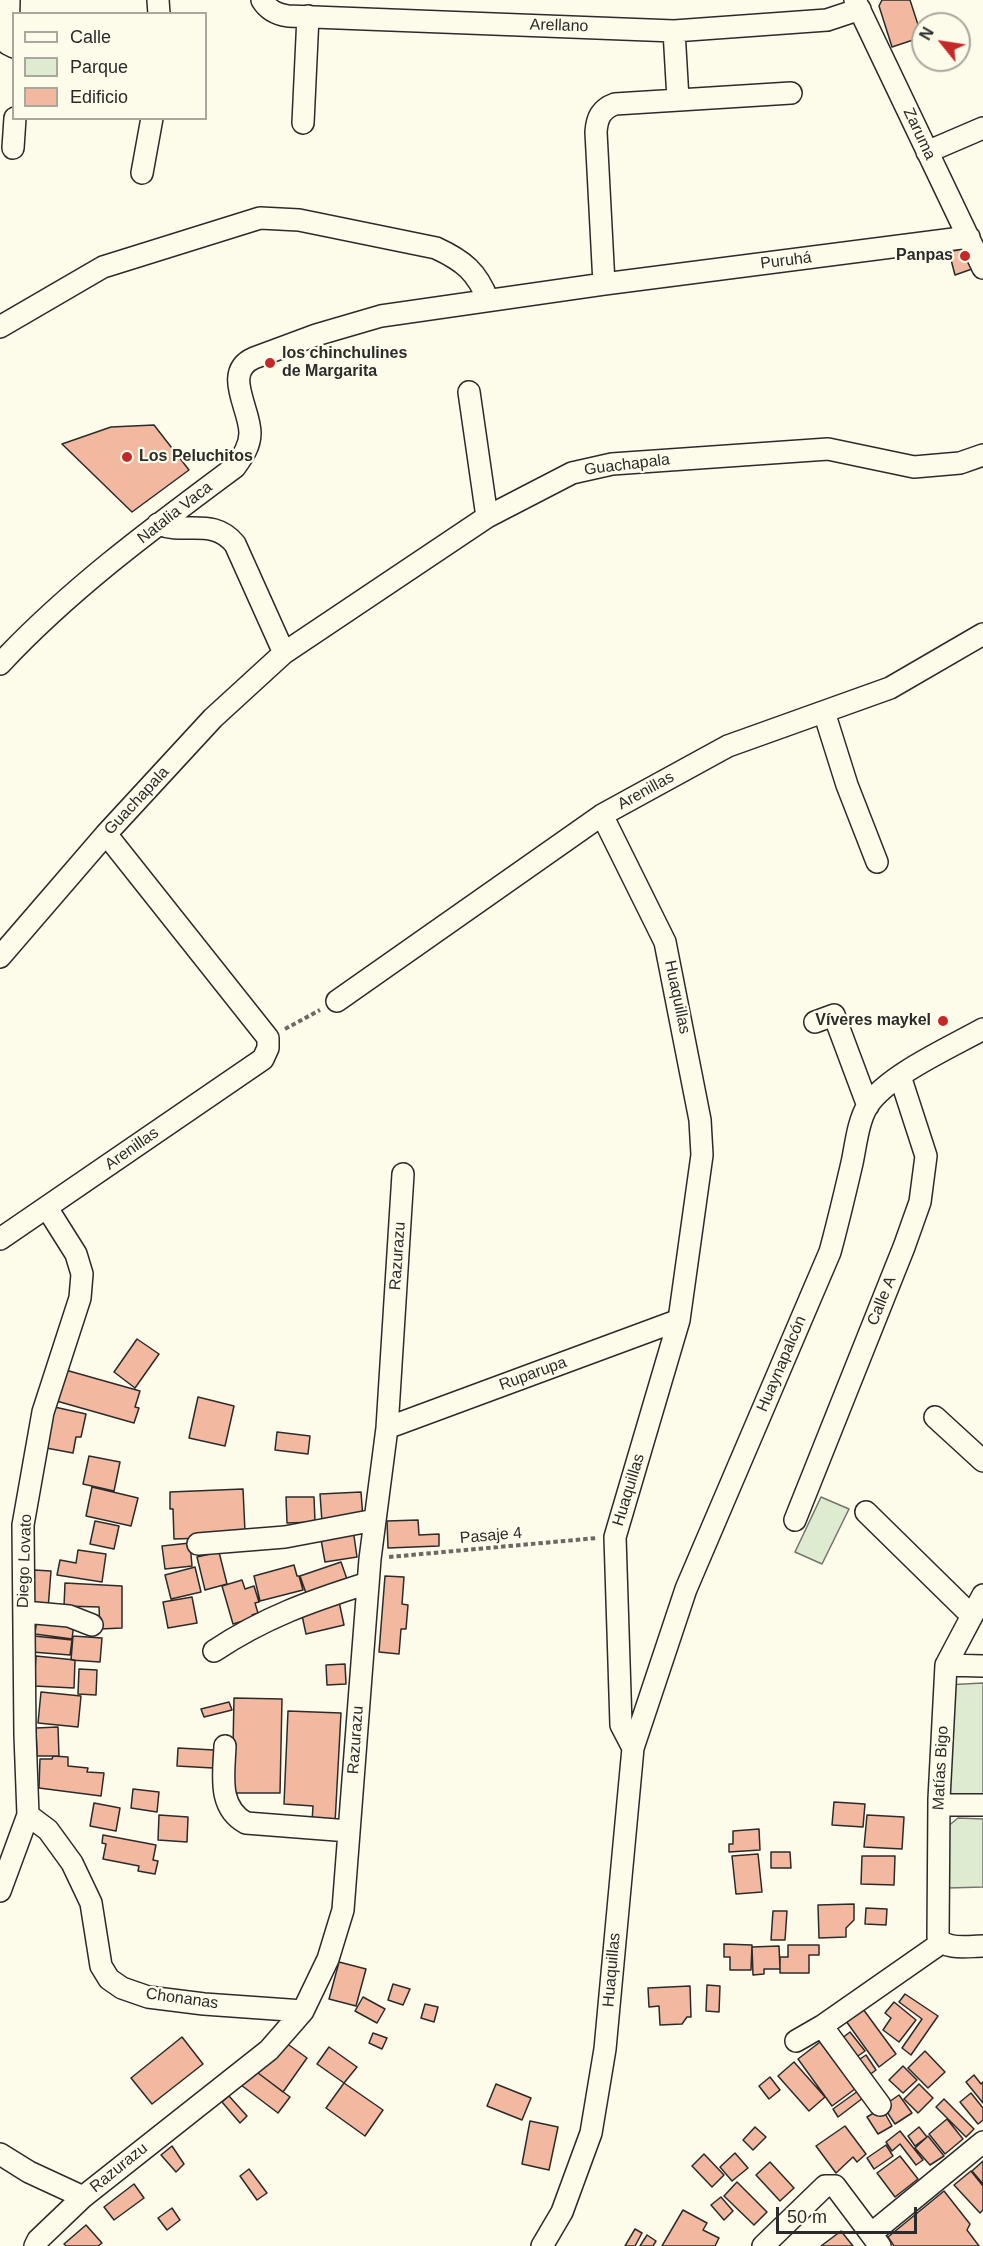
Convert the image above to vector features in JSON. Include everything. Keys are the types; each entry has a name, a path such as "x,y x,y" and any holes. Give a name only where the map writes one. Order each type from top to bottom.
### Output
{"street":[{"path":"9,0 8,44 12,46"},
{"name":"Arellano","path":"262,0 269,9 278,14 674,31 827,20 858,5"},
{"name":"Zaruma","path":"858,5 982,262"},
{"path":"303,123 308,16"},
{"path":"674,31 678,99"},
{"path":"604,284 597,122 607,107 615,104 678,99 791,93"},
{"path":"13,148 15,120"},
{"path":"142,173 152,120"},
{"path":"927,152 983,128"},
{"path":"0,327 103,267 260,218 299,220 436,248 455,257 470,268 482,283 488,300"},
{"name":"Puruhá","path":"604,284 969,237"},
{"name":"Natalia Vaca","path":"0,664 34,628 158,524 235,466 249,443 250,432 238,378 246,362 316,335 381,316 604,284"},
{"path":"470,392 487,517"},
{"name":"Guachapala","path":"0,957 106,834 213,718 284,653 487,517 572,472 612,464 828,448 914,467 960,463 983,455"},
{"path":"158,524 170,529 201,527 219,530 229,536 235,544 284,653"},
{"name":"Arenillas","path":"337,1001 602,815 728,746 890,688 983,634"},
{"path":"824,712 847,785 877,862"},
{"name":"Huaquillas","path":"542,2246 562,2212 591,2133 605,2049 633,1748 621,1725 615,1537 679,1320 702,1155 700,1120 665,942 602,815"},
{"path":"106,834 268,1038"},
{"path":"815,1022 834,1015 868,1106"},
{"name":"Huaynapalcón","path":"633,1748 686,1589 830,1252 860,1125 868,1106 882,1090 900,1076 983,1029"},
{"name":"Arenillas","path":"0,1239 263,1059 268,1048 268,1038"},
{"name":"Calle A","path":"795,1520 920,1202 926,1156 900,1076"},
{"name":"Razurazu","path":"35,2246 38,2240 83,2197 269,2050 303,2011 328,1959 343,1910 370,1559 387,1428 403,1174"},
{"name":"Diego Lovato","path":"0,1891 28,1815 23,1526 43,1412 80,1298 82,1274 76,1254 47,1208"},
{"name":"Ruparupa","path":"387,1428 679,1320"},
{"path":"935,1417 983,1461"},
{"path":"866,1512 972,1616"},
{"path":"198,1544 285,1537 375,1520"},
{"path":"214,1651 252,1627 292,1608 368,1583"},
{"name":"Matías Bigo","path":"944,1944 938,1937 939,1805 946,1665 983,1595"},
{"path":"24,1612 69,1616 92,1625"},
{"path":"946,1665 983,1665"},
{"path":"225,1746 224,1784 231,1812 237,1818 246,1823 349,1830"},
{"path":"939,1805 983,1805"},
{"name":"Chonanas","path":"28,1815 48,1830 72,1863 91,1903 100,1966 109,1979 122,1988 159,1998 303,2011"},
{"path":"796,2041 944,1944 983,1946"},
{"path":"822,2026 880,2105"},
{"path":"763,2246 825,2186 835,2186 876,2240 983,2142"},
{"name":"Razurazu","path":"0,2154 29,2172 83,2197"}],"path":[{"path":"268,1038 337,1001"},
{"name":"Pasaje 4","path":"370,1559 615,1537"}],"green space":[{"path":"821,1497 849,1509 822,1564 795,1552"},
{"path":"983,1683 983,1804 939,1799 945,1685"},
{"path":"958,1818 983,1819 983,1887 948,1888 947,1827"}],"building":[{"path":"882,0 910,0 914,12 911,12 911,41 892,47 879,6"},
{"path":"961,249 967,253 972,269 955,275 949,252"},
{"name":"Los Peluchitos","path":"154,425 189,470 132,512 62,444 111,427"},
{"path":"137,1339 159,1354 135,1388 114,1372"},
{"path":"62,1369 140,1391 135,1407 139,1408 134,1423 53,1400"},
{"path":"198,1397 234,1406 225,1446 189,1438"},
{"path":"50,1406 86,1414 81,1437 76,1437 73,1453 41,1447"},
{"path":"277,1432 310,1436 308,1454 275,1450"},
{"path":"89,1456 120,1462 114,1491 83,1484"},
{"path":"92,1487 138,1498 131,1526 86,1516"},
{"path":"243,1489 245,1532 203,1538 174,1539 170,1492"},
{"path":"361,1492 363,1519 322,1522 320,1494"},
{"path":"286,1497 314,1497 315,1522 287,1523"},
{"path":"418,1520 419,1535 439,1534 439,1546 388,1548 387,1521"},
{"path":"95,1521 119,1526 114,1549 90,1544"},
{"path":"353,1529 357,1557 325,1562 320,1534"},
{"path":"190,1543 192,1566 165,1569 162,1546"},
{"path":"78,1550 106,1554 102,1582 57,1575 60,1560 76,1563"},
{"path":"219,1552 227,1584 205,1590 197,1557"},
{"path":"341,1562 348,1582 307,1596 300,1576"},
{"path":"294,1565 303,1590 260,1601 254,1576"},
{"path":"195,1567 201,1592 171,1599 165,1575"},
{"path":"34,1570 51,1571 48,1609 31,1608"},
{"path":"385,1576 404,1577 402,1604 408,1605 406,1629 401,1629 399,1654 379,1652"},
{"path":"242,1580 245,1589 254,1586 259,1602 255,1603 258,1613 252,1615 253,1618 233,1624 222,1586"},
{"path":"65,1583 122,1586 122,1628 100,1629 99,1607 64,1606"},
{"path":"192,1597 197,1623 168,1628 163,1602"},
{"path":"338,1597 344,1625 306,1634 300,1606"},
{"path":"37,1618 74,1623 72,1639 35,1634"},
{"path":"34,1636 72,1640 70,1655 32,1652"},
{"path":"73,1636 102,1638 100,1662 71,1660"},
{"path":"36,1656 75,1660 74,1688 34,1686"},
{"path":"345,1664 346,1684 327,1685 326,1665"},
{"path":"79,1669 97,1670 96,1695 78,1694"},
{"path":"41,1692 81,1696 78,1727 38,1723"},
{"path":"234,1698 282,1699 280,1793 232,1793"},
{"path":"229,1702 232,1710 204,1717 201,1709"},
{"path":"288,1711 341,1713 335,1823 312,1822 313,1806 284,1804"},
{"path":"58,1727 59,1756 37,1756 36,1728"},
{"path":"178,1748 214,1750 213,1768 177,1766"},
{"path":"53,1756 68,1757 68,1766 88,1768 87,1772 104,1773 101,1796 39,1788 40,1759 52,1759"},
{"path":"133,1789 159,1792 157,1812 131,1808"},
{"path":"834,1802 865,1804 863,1827 832,1825"},
{"path":"94,1803 120,1808 116,1831 90,1826"},
{"path":"159,1815 188,1817 187,1842 158,1840"},
{"path":"867,1815 904,1817 902,1849 864,1847"},
{"path":"759,1829 760,1850 729,1852 729,1844 733,1844 733,1831"},
{"path":"103,1835 156,1845 153,1860 158,1861 155,1874 138,1871 139,1866 103,1859 106,1844 102,1843"},
{"path":"771,1852 790,1852 791,1868 771,1868"},
{"path":"758,1854 762,1892 736,1894 732,1856"},
{"path":"862,1856 895,1856 894,1885 861,1884"},
{"path":"854,1904 854,1920 846,1928 846,1937 819,1938 818,1905"},
{"path":"866,1908 887,1909 886,1925 865,1924"},
{"path":"773,1911 787,1911 785,1940 771,1940"},
{"path":"724,1944 752,1945 751,1970 730,1970 730,1957 724,1957"},
{"path":"788,1945 819,1945 819,1955 809,1955 809,1973 780,1973 780,1957 788,1957"},
{"path":"779,1946 780,1969 764,1969 764,1974 753,1975 752,1947"},
{"path":"339,1962 366,1969 356,2006 329,1999"},
{"path":"393,1984 410,1989 403,2005 388,2000"},
{"path":"707,1985 720,1986 719,2012 706,2011"},
{"path":"690,1986 691,2017 687,2017 682,2024 660,2025 659,2006 649,2007 648,1988"},
{"path":"905,1994 938,2016 911,2055 902,2048 922,2019 899,2002"},
{"path":"363,1997 385,2009 377,2023 355,2011"},
{"path":"894,2002 916,2020 899,2042 883,2030 891,2018 885,2013"},
{"path":"425,2004 438,2007 434,2022 421,2018"},
{"path":"863,2009 896,2054 879,2067 846,2021"},
{"path":"850,2032 865,2051 851,2061 837,2042"},
{"path":"373,2033 387,2038 382,2049 369,2043"},
{"path":"182,2037 203,2064 152,2104 131,2078"},
{"path":"282,2040 307,2058 283,2092 258,2073"},
{"path":"820,2042 855,2089 832,2106 798,2059"},
{"path":"329,2047 357,2067 344,2083 317,2064"},
{"path":"925,2051 945,2072 928,2088 908,2068"},
{"path":"866,2055 876,2070 864,2079 854,2063"},
{"path":"794,2062 825,2097 809,2111 778,2076"},
{"path":"903,2066 917,2080 903,2093 889,2080"},
{"path":"252,2071 290,2097 278,2113 241,2085"},
{"path":"974,2075 981,2084 983,2082 983,2103 966,2082"},
{"path":"770,2077 780,2090 769,2099 759,2086"},
{"path":"344,2083 383,2110 365,2136 326,2108"},
{"path":"496,2084 531,2098 522,2120 487,2106"},
{"path":"919,2084 933,2098 918,2113 904,2099"},
{"path":"858,2091 863,2098 838,2117 833,2109"},
{"path":"971,2093 983,2108 983,2120 978,2124 960,2102"},
{"path":"899,2095 912,2113 895,2124 883,2106"},
{"path":"229,2096 247,2116 240,2123 222,2102"},
{"path":"944,2099 974,2129 966,2137 936,2107"},
{"path":"882,2108 892,2126 878,2134 867,2117"},
{"path":"947,2119 963,2139 945,2154 929,2134"},
{"path":"530,2121 558,2127 549,2170 522,2164"},
{"path":"845,2126 866,2154 857,2162 853,2157 836,2173 816,2146"},
{"path":"755,2127 766,2137 753,2150 743,2140"},
{"path":"919,2127 927,2137 915,2146 908,2136"},
{"path":"900,2131 923,2160 916,2165 900,2144 892,2151 886,2142"},
{"path":"928,2136 944,2156 930,2165 915,2148"},
{"path":"886,2145 893,2156 874,2169 867,2158"},
{"path":"172,2146 184,2164 176,2172 161,2155"},
{"path":"735,2153 748,2168 732,2181 720,2167"},
{"path":"704,2154 724,2175 712,2187 692,2166"},
{"path":"900,2156 918,2179 895,2197 877,2173"},
{"path":"983,2161 983,2184 972,2171"},
{"path":"770,2162 794,2188 780,2201 756,2175"},
{"path":"249,2169 267,2193 257,2200 240,2176"},
{"path":"971,2171 983,2186 983,2210 980,2213 954,2185"},
{"path":"737,2182 767,2212 754,2225 724,2196"},
{"path":"134,2184 144,2198 114,2220 104,2207"},
{"path":"944,2191 970,2224 967,2230 979,2246 894,2246 888,2237"},
{"path":"721,2197 733,2211 724,2220 711,2205"},
{"path":"172,2208 180,2220 167,2230 158,2218"},
{"path":"683,2210 707,2223 703,2230 719,2238 715,2246 662,2246"},
{"path":"86,2225 102,2243 98,2246 66,2246 64,2244"},
{"path":"635,2229 642,2233 635,2246 625,2246"},
{"path":"841,2231 853,2246 821,2246"},
{"path":"647,2235 656,2241 653,2246 640,2246"}],"place":[{"name":"Panpas","path":"965,256"},
{"name":"los chinchulines de Margarita","path":"270,363"},
{"name":"Los Peluchitos","path":"127,457"},
{"name":"Víveres maykel","path":"943,1021"}]}
